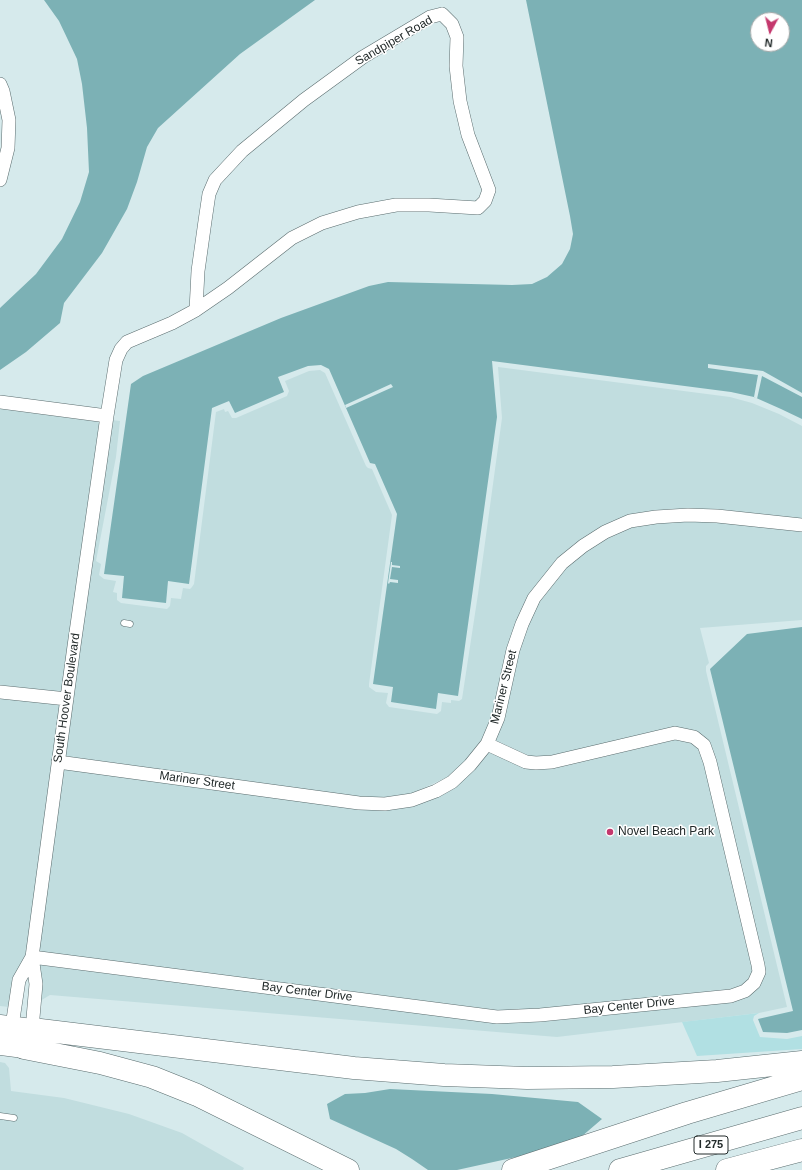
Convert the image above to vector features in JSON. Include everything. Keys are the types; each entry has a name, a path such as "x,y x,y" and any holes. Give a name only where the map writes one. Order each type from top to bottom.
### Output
{"highway":[{"path":"17,1032 354,1068 444,1075 527,1078 613,1077 717,1071 802,1062"},
{"path":"17,1032 100,1063 152,1077 197,1094 348,1170"},
{"path":"513,1170 687,1113 802,1080"},
{"name":"I 275","path":"620,1170 802,1118"},
{"name":"I 275","path":"727,1170 802,1150"}],"main road":[{"path":"0,1045 17,1032"}],"street":[{"name":"Sandpiper Road","path":"121,348 127,342 172,323 196,310 228,288 292,238 322,223 358,212 396,205 429,204 478,208 485,200 489,190 468,135 460,101 456,66 457,38 452,24 442,14 430,17 363,57 310,95 242,151 215,180 209,194 198,271 196,310"},
{"path":"0,84 3,91 9,120 8,148 0,180"},
{"name":"South Hoover Boulevard","path":"17,1032 36,984 32,957 66,699 107,416 116,360 121,348"},
{"path":"0,402 107,416"},
{"name":"Mariner Street","path":"58,762 352,802 385,804 412,800 436,791 452,782 470,765 488,744 498,718 513,650 522,624 534,598 562,563 583,546 605,532 630,521 656,517 688,515 717,516 802,525"},
{"path":"0,692 66,699"},
{"name":"Bay Center Drive","path":"32,957 497,1016 540,1015 731,996 745,991 754,982 759,972 758,965 710,762 704,746 694,737 675,733 552,762 536,763 526,762 488,744"},
{"path":"17,1032 19,980 32,957"}],"lane":[{"path":"0,1116 14,1118"}],"shaded area":[{"path":"44,0 315,0 240,54 158,128 147,147 137,182 127,209 102,253 64,303 60,323 26,352 0,370 0,308 36,274 62,239 80,202 89,172 87,128 82,84 77,59 59,21"},
{"path":"526,0 802,0 802,419 754,397 731,392 492,361 497,417 458,696 438,693 436,709 391,702 393,687 373,684 397,514 375,464 370,463 329,369 321,365 308,366 278,377 284,392 235,413 229,401 212,408 189,584 168,581 166,603 122,598 124,576 104,574 131,384 143,376 281,318 369,286 388,282 512,285 532,284 547,277 562,264 570,249 573,234"},
{"path":"498,367 730,397 752,403 779,414 802,426 802,519 717,509 687,508 656,510 628,515 603,526 580,540 559,559 529,595 492,716 483,740 466,760 449,776 411,794 385,797 359,797 65,756 112,420 120,421 116,457 96,561 101,564 99,575 104,579 116,581 113,592 117,593 117,600 121,603 167,609 170,606 171,598 181,599 183,588 190,589 194,584 216,412 224,409 225,412 228,411 232,418 236,418 287,396 289,391 285,381 309,371 320,370 325,373 366,466 372,469 392,515 369,687 376,692 388,693 386,703 389,707 437,714 441,711 442,702 451,703 451,700 459,701 462,699 502,418"},
{"path":"0,409 100,422 62,692 0,685"},
{"path":"687,521 716,522 802,532 802,620 700,628 709,663 706,666 706,671 787,1007 759,1013 557,1037 50,995 40,1001 39,965 497,1023 541,1022 731,1002 749,996 759,985 715,760 677,727 551,756 536,757 527,755 495,740 518,651 527,626 539,601 566,568 586,551 631,527 656,523"},
{"path":"802,627 802,1030 787,1033 763,1032 758,1019 793,1011 710,669 747,634"},
{"path":"0,698 60,705 27,952 25,952 26,956 9,1007 0,1006"},
{"path":"675,740 691,743 699,750 704,764 753,971 742,986 730,989 540,1009 497,1010 38,952 63,769 413,806 489,751 524,768 536,770 553,769"},
{"path":"759,1013 754,1016 753,1020 760,1037 787,1039 802,1036 802,1049 697,1056 682,1022"},
{"path":"0,1062 5,1063 9,1068 11,1091 64,1098 129,1114 182,1133 244,1168 243,1170 0,1170"},
{"path":"390,1089 492,1094 578,1102 602,1119 574,1143 457,1170 428,1170 396,1149 330,1119 327,1104 345,1094 365,1093"}],"pier":[{"path":"708,364 763,371 802,393 802,397 762,376 757,399 754,397 758,375 708,368"},
{"path":"391,384 393,387 346,408 345,405"},
{"path":"391,562 392,565 400,566 400,568 392,567 390,579 398,580 398,583 388,583"}],"place":[{"name":"Novel Beach Park","path":"610,832"}]}
